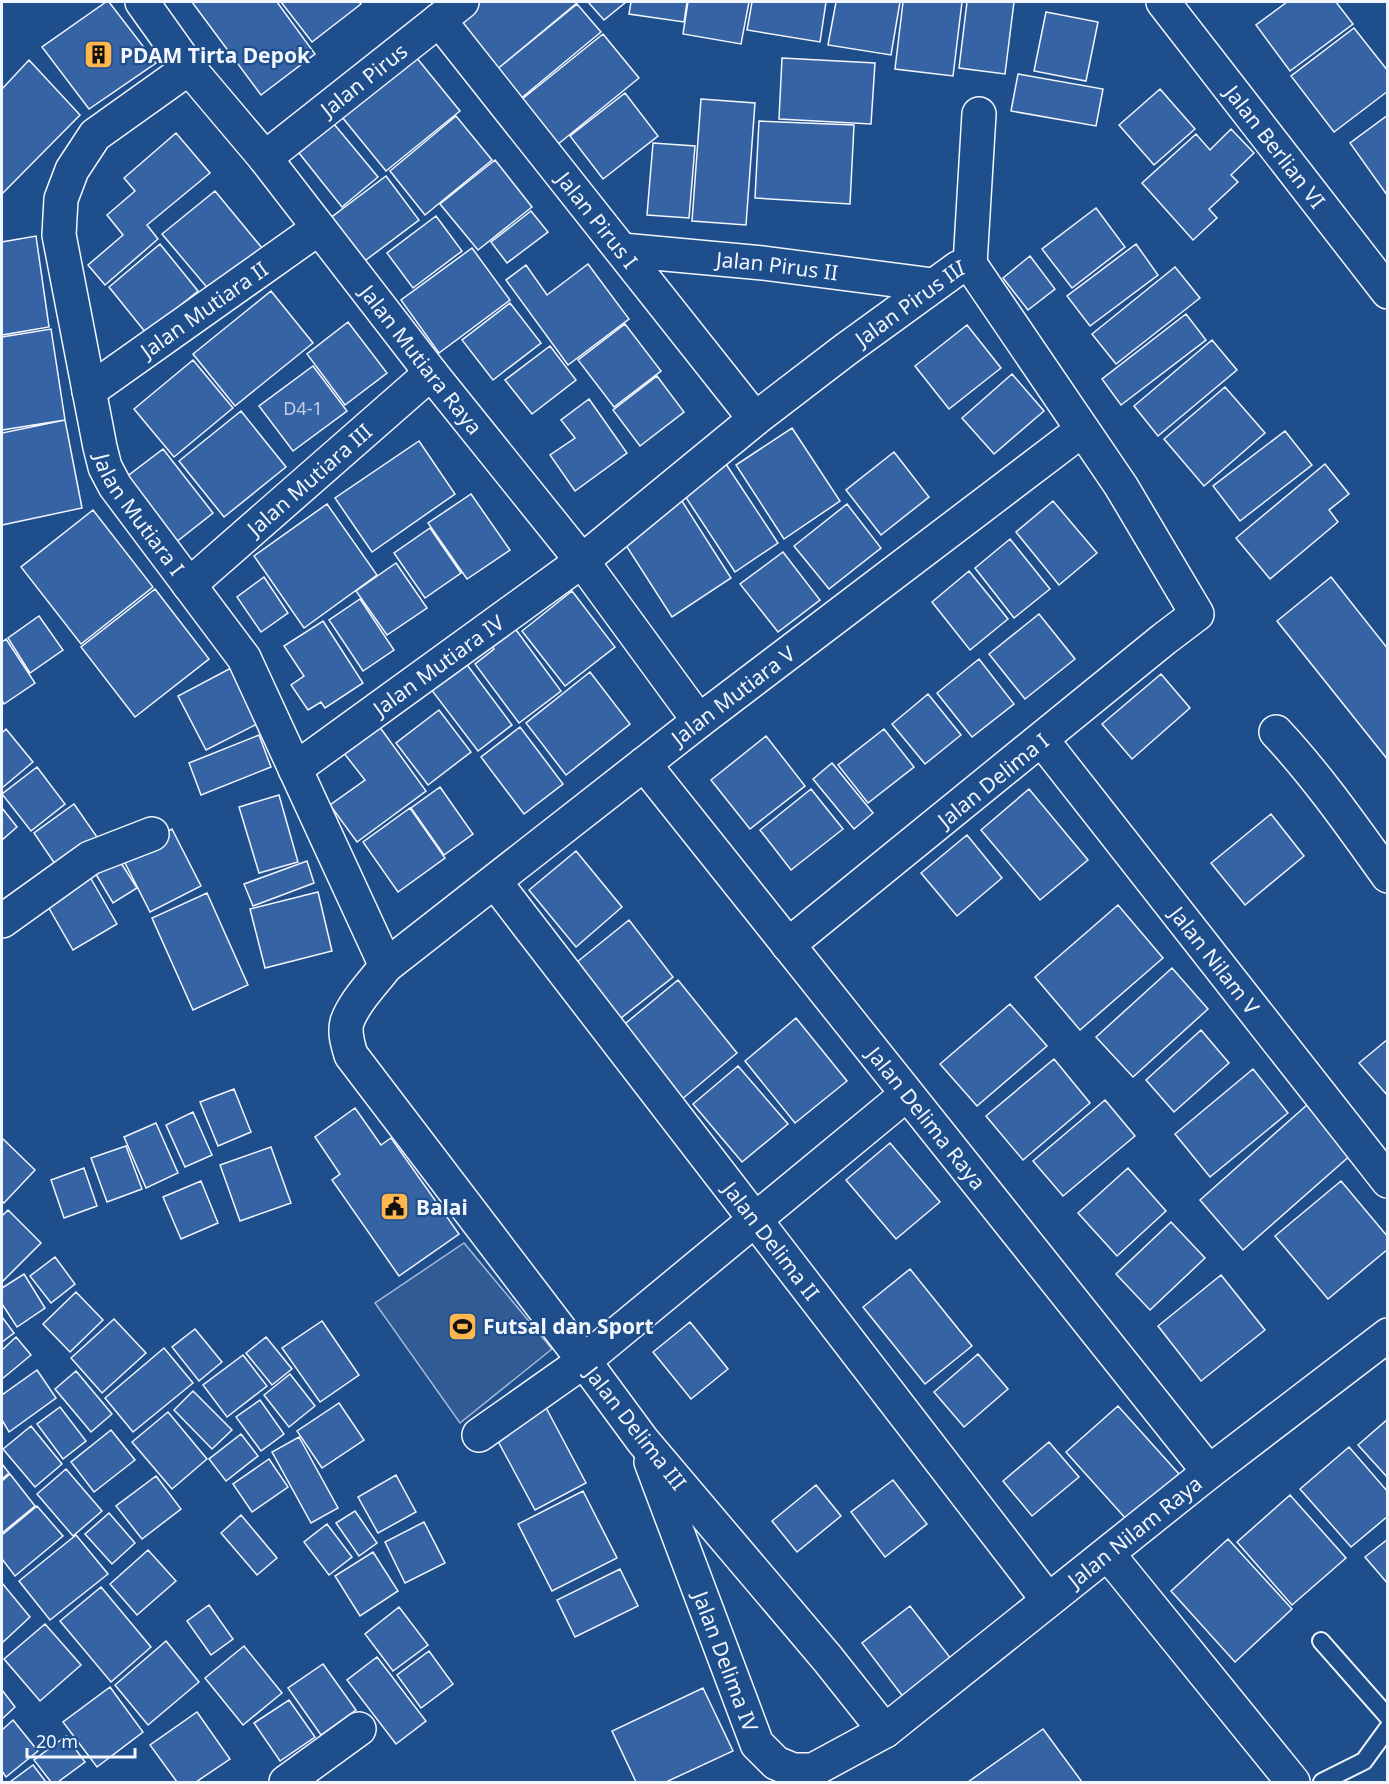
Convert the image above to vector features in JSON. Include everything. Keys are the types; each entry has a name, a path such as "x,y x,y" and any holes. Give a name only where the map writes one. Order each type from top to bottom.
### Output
{"street":[{"name":"Jalan Mutiara Raya","path":"141,2 189,68 266,159 431,373 582,561 699,721"},
{"name":"Jalan Berlian VI","path":"1163,2 1388,292"},
{"name":"Jalan Pirus","path":"266,159 451,11"},
{"name":"Jalan Pirus I","path":"451,11 622,250 755,419"},
{"name":"Jalan Mutiara I","path":"189,68 95,135 72,170 62,199 59,235 105,467 115,486 244,658 386,966"},
{"path":"970,264 979,114"},
{"name":"Jalan Mutiara II","path":"89,391 319,228"},
{"name":"Jalan Pirus II","path":"622,250 763,263 933,285"},
{"name":"Jalan Pirus III","path":"582,561 755,419 844,350 933,285 958,268 970,264 1121,486 1197,614"},
{"name":"Jalan Mutiara III","path":"189,585 431,373"},
{"name":"Jalan Mutiara V","path":"386,966 699,721 1082,430"},
{"name":"Jalan Mutiara IV","path":"295,769 582,561"},
{"name":"Jalan Delima I","path":"788,945 1197,614"},
{"path":"1276,732 1335,802 1388,876"},
{"name":"Jalan Nilam V","path":"1042,740 1388,1181"},
{"name":"Jalan Delima Raya","path":"644,764 1209,1472"},
{"path":"2,921 90,858 152,834"},
{"name":"Jalan Delima II","path":"495,882 1048,1600"},
{"name":"Jalan Delima III","path":"386,966 355,1007 346,1023 346,1041 351,1055 643,1441 827,1658 885,1731"},
{"path":"479,1435 584,1361 907,1094"},
{"name":"Jalan Nilam Raya","path":"885,1731 1209,1472 1388,1335"},
{"name":"Jalan Delima IV","path":"643,1441 757,1744 776,1763 793,1770 813,1770 885,1731"},
{"path":"1108,1554 1293,1782"},
{"path":"286,1782 359,1729"}],"lane":[{"path":"1321,1641 1388,1717"},
{"path":"1322,1782 1364,1761 1388,1728"}],"shaded area":[{"name":"Futsal dan Sport","path":"464,1243 552,1349 460,1423 375,1303"}],"building":[{"name":"PDAM Tirta Depok","path":"109,2 156,63 89,109 42,47"},
{"path":"192,2 277,2 315,54 261,95"},
{"path":"281,2 359,2 361,4 312,42"},
{"path":"472,2 578,2 495,71 452,18"},
{"path":"588,2 626,2 604,20"},
{"path":"631,2 687,2 684,22 629,14"},
{"path":"688,2 749,2 741,44 683,34"},
{"path":"752,2 826,2 820,42 747,30"},
{"path":"836,2 900,2 891,55 828,45"},
{"path":"903,2 962,2 953,76 895,69"},
{"path":"967,2 1014,2 1005,74 959,68"},
{"path":"1287,2 1336,2 1353,24 1290,71 1256,25"},
{"path":"577,4 601,32 519,100 495,71"},
{"path":"1046,12 1098,22 1086,81 1034,71"},
{"path":"1354,28 1388,71 1388,91 1334,132 1291,76"},
{"path":"603,34 639,78 557,145 521,100"},
{"path":"416,57 460,111 386,171 342,117"},
{"path":"782,58 875,63 871,124 779,119"},
{"path":"29,60 80,115 2,194 2,89"},
{"path":"1018,74 1103,89 1096,126 1011,111"},
{"path":"1160,89 1195,129 1154,165 1119,125"},
{"path":"625,93 658,136 603,179 570,136"},
{"path":"701,99 755,103 746,225 692,221"},
{"path":"1388,115 1388,195 1387,195 1350,143"},
{"path":"456,116 492,160 425,215 390,171"},
{"path":"759,121 854,125 850,204 755,198"},
{"path":"334,124 378,177 342,207 299,153"},
{"path":"1231,129 1254,153 1231,175 1238,182 1209,209 1217,218 1193,240 1142,183 1196,134 1210,150"},
{"path":"176,133 210,173 147,225 158,239 105,285 88,265 123,235 107,215 135,191 124,178"},
{"path":"653,143 695,146 689,218 647,215"},
{"path":"495,160 532,207 478,250 440,204"},
{"path":"386,176 419,220 362,263 329,219"},
{"path":"215,191 262,248 210,291 162,234"},
{"path":"1096,208 1125,247 1072,288 1042,249"},
{"path":"531,211 548,232 507,263 491,242"},
{"path":"436,216 462,251 413,288 387,253"},
{"path":"36,236 49,327 2,335 2,242"},
{"path":"160,244 198,291 146,333 109,287"},
{"path":"1136,244 1158,275 1090,326 1067,296"},
{"path":"472,248 510,300 439,353 401,300"},
{"path":"1030,256 1055,289 1028,310 1003,278"},
{"path":"588,264 629,319 568,365 506,280 526,265 547,295"},
{"path":"1175,267 1200,298 1116,364 1092,334"},
{"path":"271,291 313,343 235,406 193,354"},
{"path":"510,303 541,343 493,380 462,340"},
{"path":"1186,314 1206,340 1121,405 1102,379"},
{"path":"348,322 387,373 345,405 307,354"},
{"path":"625,324 661,371 614,407 578,360"},
{"path":"967,325 1001,368 949,409 915,366"},
{"path":"51,329 65,420 2,430 2,337"},
{"path":"1212,340 1237,370 1158,436 1134,406"},
{"path":"550,346 576,380 532,414 505,380"},
{"path":"193,360 233,408 174,457 134,409"},
{"path":"313,366 347,411 293,451 259,406"},
{"path":"1012,374 1044,411 994,454 962,418"},
{"path":"657,376 684,412 640,446 613,410"},
{"path":"1225,387 1265,433 1204,486 1164,439"},
{"path":"589,399 627,453 575,491 550,455 575,438 561,420"},
{"path":"241,411 286,467 224,517 179,461"},
{"path":"65,420 82,508 2,525 2,433"},
{"path":"792,428 840,501 784,539 736,465"},
{"path":"1285,431 1312,465 1240,521 1213,486"},
{"path":"419,441 455,494 372,552 335,498"},
{"path":"163,449 213,513 175,543 125,478"},
{"path":"894,452 929,497 881,535 846,490"},
{"path":"724,461 778,543 735,572 681,490"},
{"path":"1325,464 1349,494 1329,510 1338,522 1270,579 1236,538"},
{"path":"471,494 510,550 467,579 428,523"},
{"path":"680,498 731,578 672,617 620,536"},
{"path":"1053,501 1097,553 1059,585 1016,532"},
{"path":"327,504 377,575 304,628 254,556"},
{"path":"847,504 881,548 829,589 794,546"},
{"path":"93,510 153,587 81,644 21,567"},
{"path":"430,528 461,573 425,598 394,553"},
{"path":"1010,539 1050,589 1014,618 975,568"},
{"path":"783,552 820,600 778,632 740,584"},
{"path":"396,563 427,608 387,635 356,591"},
{"path":"969,571 1008,619 970,650 932,602"},
{"path":"264,577 288,613 261,632 237,597"},
{"path":"1331,577 1388,649 1388,760 1277,621"},
{"path":"155,589 209,659 135,717 81,647"},
{"path":"572,591 615,647 565,686 522,631"},
{"path":"360,599 394,650 363,671 329,620"},
{"path":"1039,614 1075,659 1025,699 989,654"},
{"path":"39,616 63,650 30,673 8,638"},
{"path":"323,621 363,683 325,708 321,702 308,710 291,685 304,676 284,646"},
{"path":"511,623 561,691 519,723 475,664 494,649 488,640"},
{"path":"6,639 35,683 4,704 2,700 2,642"},
{"path":"462,658 512,725 478,751 427,684"},
{"path":"979,659 1014,704 972,737 937,693"},
{"path":"231,668 259,723 206,750 178,696"},
{"path":"590,672 630,724 566,775 526,723"},
{"path":"1161,674 1190,708 1132,759 1102,724"},
{"path":"928,694 961,735 925,764 892,724"},
{"path":"439,710 471,752 428,785 396,743"},
{"path":"379,726 426,791 357,842 330,805 365,780 343,752"},
{"path":"520,727 563,784 524,814 481,757"},
{"path":"6,729 33,762 2,788 2,733"},
{"path":"884,729 914,767 868,803 838,765"},
{"path":"259,735 271,767 201,795 189,763"},
{"path":"766,736 805,786 750,829 711,780"},
{"path":"832,763 873,813 854,829 813,779"},
{"path":"37,767 65,804 31,831 2,794"},
{"path":"440,787 473,834 444,855 411,808"},
{"path":"811,789 843,829 791,870 760,830"},
{"path":"1029,789 1088,860 1040,900 981,830"},
{"path":"279,795 298,862 259,873 239,807"},
{"path":"74,804 97,837 57,867 34,833"},
{"path":"2,808 17,827 2,840"},
{"path":"410,808 445,858 398,892 363,842"},
{"path":"1271,814 1304,856 1245,905 1211,863"},
{"path":"172,829 201,886 150,912 121,855"},
{"path":"967,835 1002,878 957,916 921,873"},
{"path":"576,851 622,907 576,947 529,890"},
{"path":"114,852 137,888 113,903 91,866"},
{"path":"307,861 314,883 253,906 244,884"},
{"path":"90,877 117,924 73,950 46,903"},
{"path":"318,892 332,951 265,968 250,909"},
{"path":"207,893 248,985 193,1010 152,918"},
{"path":"1118,905 1163,958 1080,1030 1035,977"},
{"path":"629,920 673,977 616,1022 572,966"},
{"path":"1172,968 1208,1009 1133,1077 1096,1037"},
{"path":"678,980 737,1053 675,1105 615,1032"},
{"path":"1010,1004 1047,1046 977,1106 940,1064"},
{"path":"796,1018 847,1081 795,1123 745,1061"},
{"path":"1201,1030 1229,1063 1174,1112 1146,1080"},
{"path":"1388,1039 1388,1096 1359,1063"},
{"path":"1054,1059 1090,1103 1023,1160 986,1116"},
{"path":"738,1066 788,1124 742,1162 693,1104"},
{"path":"1253,1069 1288,1113 1210,1177 1175,1134"},
{"path":"234,1089 251,1132 218,1146 200,1102"},
{"path":"1105,1100 1135,1136 1063,1196 1033,1161"},
{"path":"1308,1104 1352,1154 1243,1250 1200,1200"},
{"name":"Balai","path":"355,1108 381,1145 391,1138 459,1234 399,1276 332,1180 340,1174 315,1137"},
{"path":"193,1112 212,1155 185,1167 166,1125"},
{"path":"156,1123 178,1173 146,1188 124,1137"},
{"path":"2,1138 35,1170 4,1203 2,1201"},
{"path":"890,1143 940,1202 896,1239 846,1180"},
{"path":"126,1146 142,1189 107,1202 91,1158"},
{"path":"271,1147 291,1203 240,1221 220,1165"},
{"path":"84,1168 97,1206 64,1218 51,1180"},
{"path":"1128,1168 1166,1211 1117,1256 1078,1213"},
{"path":"201,1181 218,1223 181,1239 163,1197"},
{"path":"1341,1181 1388,1237 1388,1249 1328,1299 1275,1236"},
{"path":"8,1210 41,1243 2,1282 2,1216"},
{"path":"1171,1222 1205,1258 1150,1310 1116,1274"},
{"path":"55,1257 75,1284 51,1303 30,1276"},
{"path":"910,1269 972,1346 925,1384 863,1307"},
{"path":"24,1274 45,1308 17,1327 2,1304 2,1288"},
{"path":"1221,1275 1265,1330 1201,1381 1158,1326"},
{"path":"76,1292 103,1320 70,1352 43,1324"},
{"path":"2,1317 14,1333 2,1342"},
{"path":"114,1319 146,1353 102,1393 71,1358"},
{"path":"322,1321 359,1375 320,1402 282,1348"},
{"path":"690,1322 728,1369 691,1399 653,1352"},
{"path":"195,1329 222,1362 199,1381 172,1347"},
{"path":"16,1337 31,1355 2,1379 2,1350"},
{"path":"266,1337 292,1369 272,1385 246,1353"},
{"path":"164,1348 193,1383 133,1432 105,1398"},
{"path":"978,1354 1008,1389 964,1427 934,1392"},
{"path":"243,1355 267,1386 227,1417 203,1385"},
{"path":"37,1370 56,1398 9,1432 2,1420 2,1395"},
{"path":"76,1371 112,1414 91,1432 55,1389"},
{"path":"290,1374 315,1406 289,1427 264,1395"},
{"path":"193,1391 232,1430 212,1449 174,1410"},
{"path":"260,1400 284,1434 261,1451 236,1417"},
{"path":"543,1402 586,1483 535,1510 492,1430"},
{"path":"339,1403 364,1440 322,1468 297,1431"},
{"path":"1118,1406 1179,1474 1127,1520 1066,1452"},
{"path":"60,1407 86,1441 63,1459 37,1424"},
{"path":"168,1412 207,1459 172,1489 132,1442"},
{"path":"1388,1419 1388,1478 1358,1445"},
{"path":"31,1426 62,1464 35,1487 3,1449"},
{"path":"111,1430 135,1460 94,1492 71,1462"},
{"path":"241,1434 258,1456 226,1481 209,1459"},
{"path":"299,1437 338,1508 311,1523 272,1452"},
{"path":"1049,1442 1079,1477 1032,1516 1003,1481"},
{"path":"1349,1447 1388,1492 1388,1516 1351,1547 1300,1489"},
{"path":"269,1459 288,1487 252,1512 233,1484"},
{"path":"2,1464 9,1473 2,1479"},
{"path":"66,1469 102,1511 73,1536 37,1494"},
{"path":"10,1474 35,1506 2,1533 2,1481"},
{"path":"396,1475 416,1512 378,1533 358,1497"},
{"path":"156,1476 181,1509 142,1539 116,1506"},
{"path":"893,1480 927,1524 885,1557 851,1512"},
{"path":"816,1485 841,1516 797,1552 772,1521"},
{"path":"583,1491 617,1558 552,1591 518,1524"},
{"path":"1290,1495 1346,1558 1292,1605 1237,1542"},
{"path":"37,1506 63,1536 15,1576 2,1559 2,1535"},
{"path":"355,1511 377,1543 359,1556 336,1523"},
{"path":"109,1513 135,1543 112,1564 85,1534"},
{"path":"241,1515 277,1558 257,1575 221,1533"},
{"path":"424,1522 445,1563 405,1583 385,1542"},
{"path":"327,1524 352,1557 329,1575 304,1542"},
{"path":"76,1535 108,1574 50,1620 19,1581"},
{"path":"1228,1539 1292,1609 1235,1662 1171,1591"},
{"path":"1388,1539 1388,1584 1365,1557"},
{"path":"148,1550 176,1581 137,1615 110,1584"},
{"path":"373,1552 398,1591 360,1616 335,1576"},
{"path":"620,1569 638,1606 575,1637 557,1600"},
{"path":"2,1583 30,1617 2,1643"},
{"path":"101,1587 151,1647 111,1682 60,1621"},
{"path":"209,1605 233,1639 211,1655 187,1621"},
{"path":"910,1606 952,1660 904,1698 862,1643"},
{"path":"399,1607 428,1645 393,1671 365,1634"},
{"path":"45,1624 81,1665 40,1701 4,1659"},
{"path":"166,1641 199,1682 148,1725 115,1685"},
{"path":"244,1646 282,1693 243,1725 205,1678"},
{"path":"429,1651 453,1684 421,1708 397,1675"},
{"path":"377,1657 426,1721 396,1744 347,1680"},
{"path":"323,1664 356,1710 321,1735 288,1688"},
{"path":"110,1687 143,1732 97,1767 63,1722"},
{"path":"703,1688 733,1751 666,1782 636,1782 612,1731"},
{"path":"2,1690 15,1707 2,1719"},
{"path":"289,1700 315,1737 280,1761 254,1723"},
{"path":"197,1712 230,1759 196,1782 177,1782 150,1745"},
{"path":"13,1720 38,1751 6,1777 2,1771 2,1730"},
{"path":"1043,1729 1082,1782 968,1782"},
{"path":"66,1736 85,1762 58,1782 51,1782 34,1760"},
{"path":"33,1765 46,1782 10,1782"}],"place":[{"name":"PDAM Tirta Depok","path":"99,55"},
{"name":"Balai","path":"395,1207"},
{"name":"Futsal dan Sport","path":"462,1326"}]}
